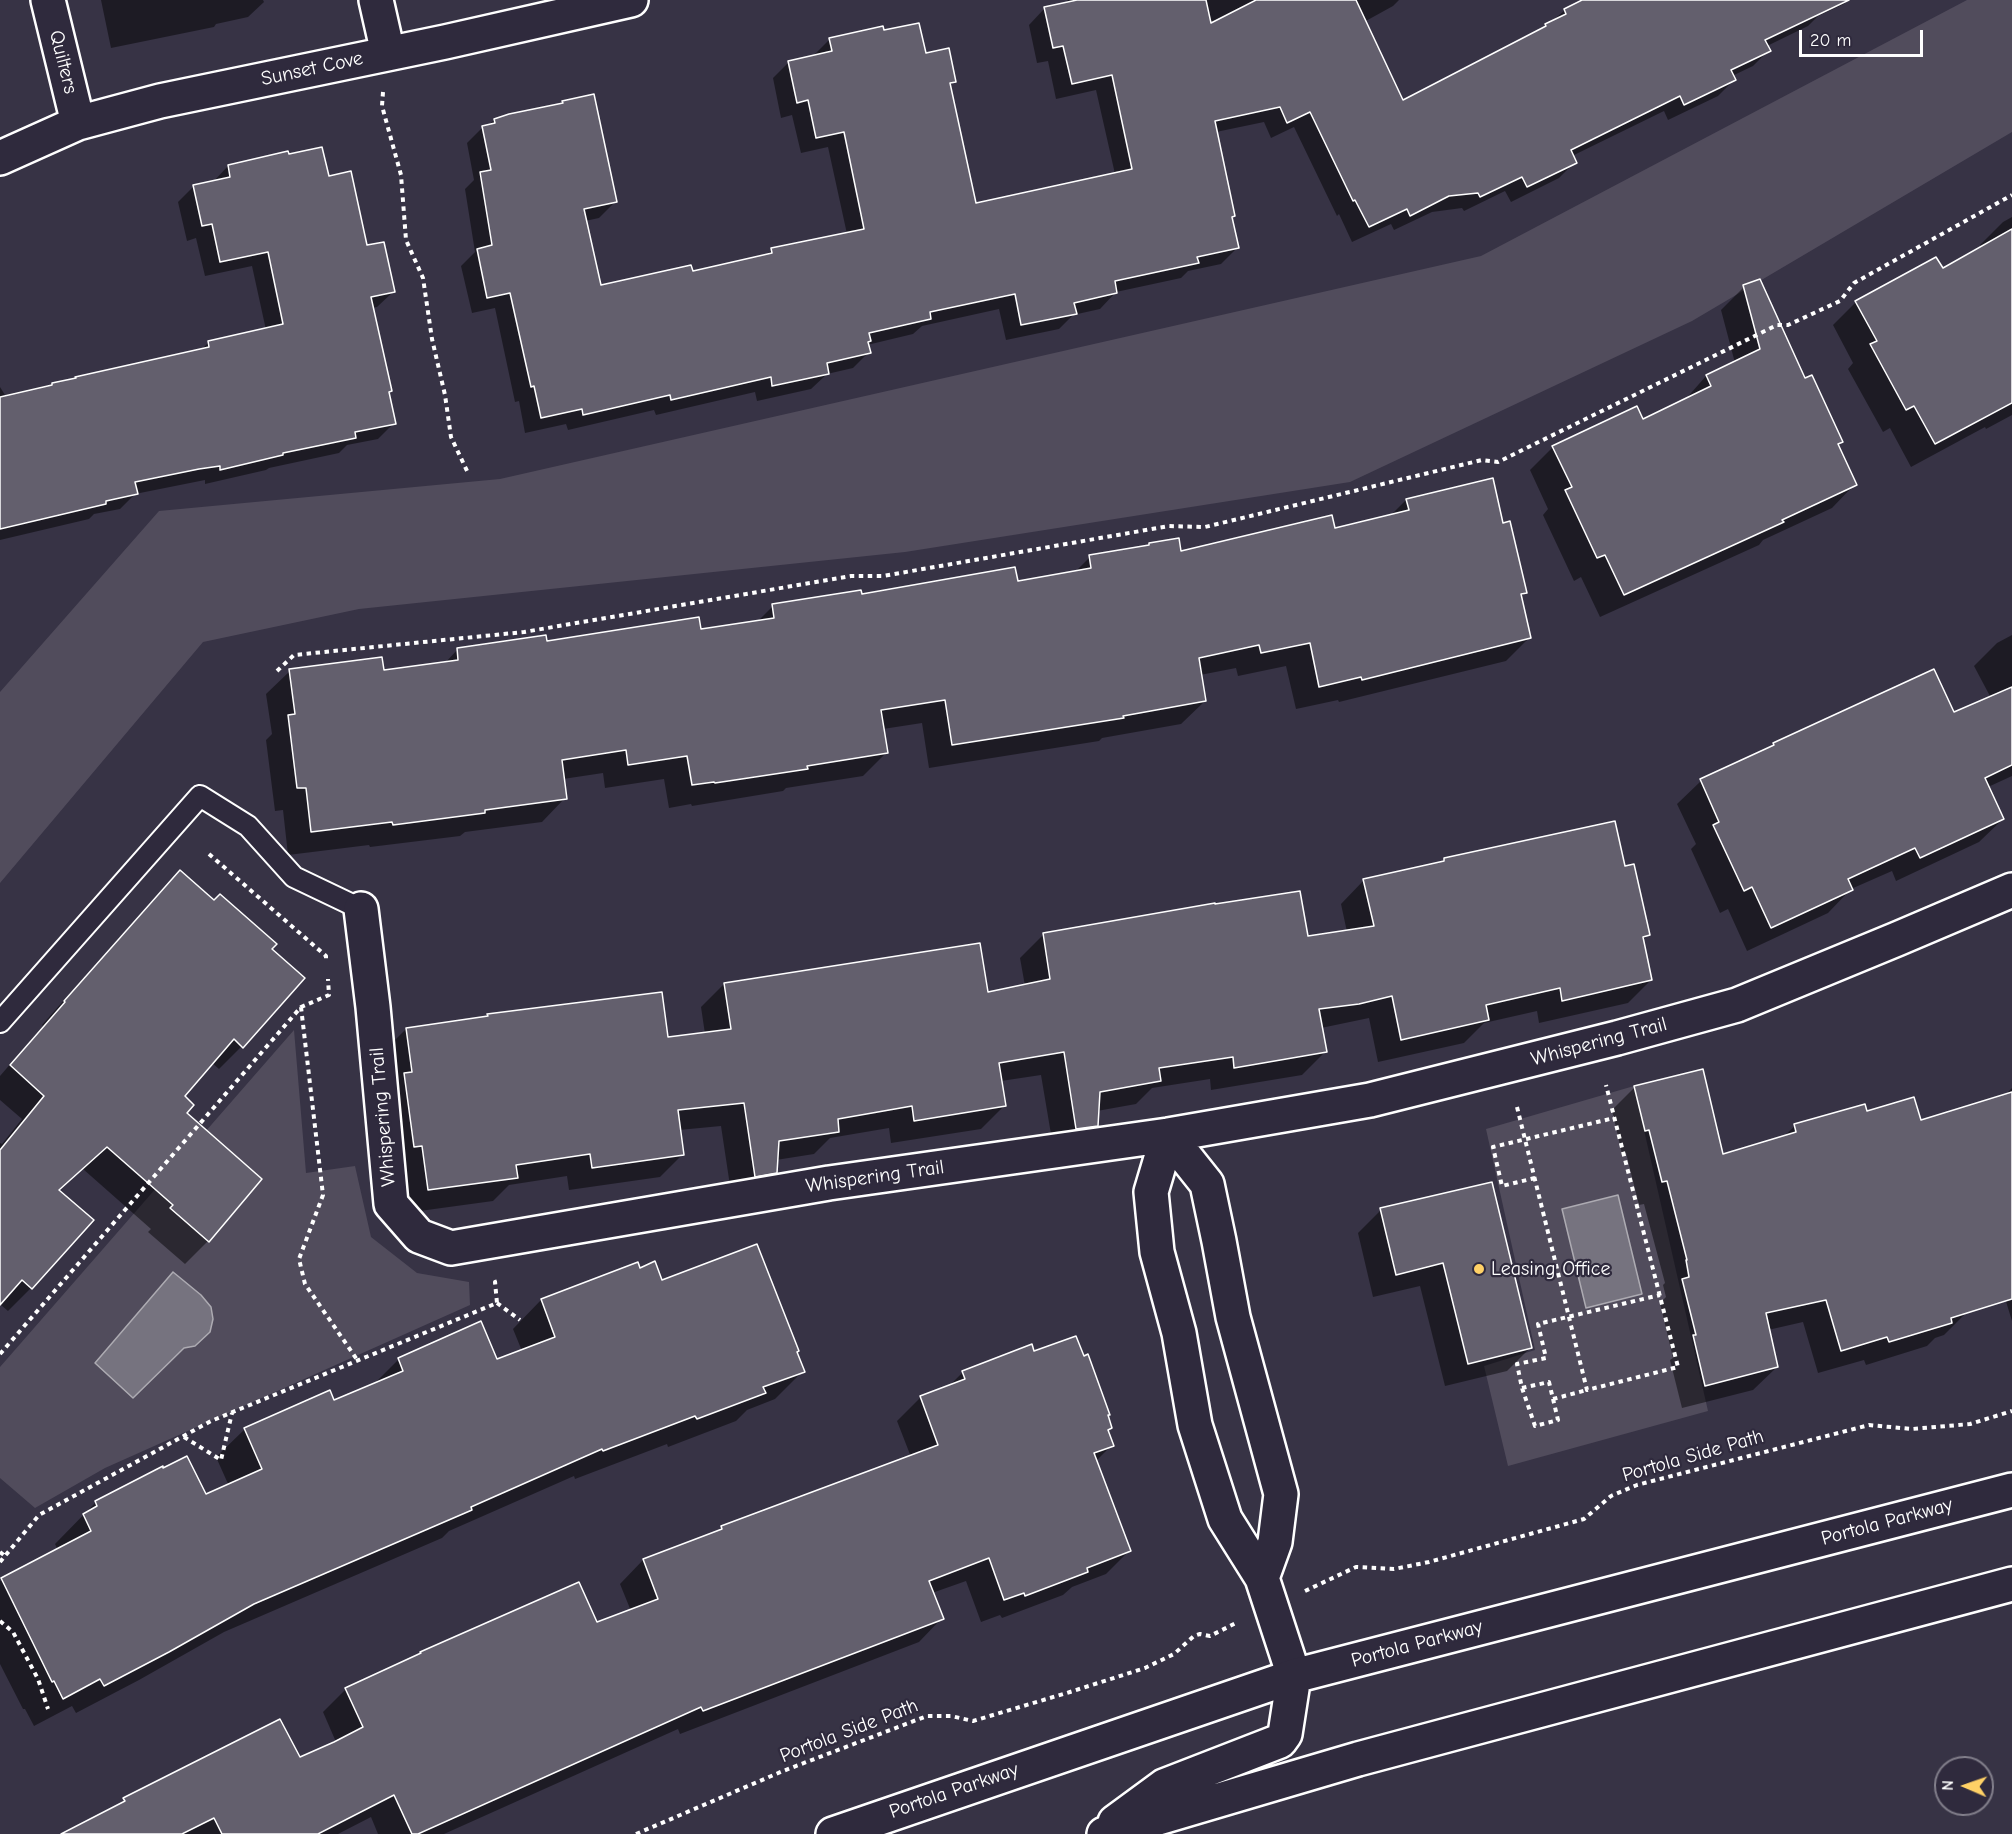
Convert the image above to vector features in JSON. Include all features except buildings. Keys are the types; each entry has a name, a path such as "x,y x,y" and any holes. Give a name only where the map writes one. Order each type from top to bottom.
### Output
{"street":[{"name":"Quilters","path":"48,0 78,123"},
{"path":"376,0 388,53"},
{"name":"Sunset Cove","path":"0,158 78,123 160,101 631,0"},
{"name":"Whispering Trail","path":"361,909 373,1007 391,1204 418,1236 451,1248 829,1183 1168,1135 1370,1100 1617,1038 1737,1005 2012,890"},
{"path":"1168,1135 1207,1184 1233,1317 1281,1494 1275,1542 1262,1578"},
{"path":"1099,1834 1164,1786 1280,1741 1285,1734 1294,1676 1262,1578 1221,1509 1195,1425 1179,1333 1157,1252 1151,1192 1168,1135"},
{"name":"Portola Parkway","path":"833,1834 1294,1676 2012,1490"},
{"path":"1104,1834 1358,1759 2012,1584"}],"lane":[{"name":"Whispering Trail","path":"0,1022 200,796 248,826 294,877 361,909"}],"path":[{"path":"388,53 382,106 401,175 406,240 423,278 451,437 468,473"},
{"path":"277,671 294,655 524,632 851,576 883,576 1169,525 1205,527 1482,460 1498,462 1777,325 1788,325 1840,301 1854,283 2012,195"},
{"path":"209,854 326,956 327,966"},
{"path":"0,1354 301,1007 329,995 328,976"},
{"path":"301,1007 323,1195 299,1259 305,1284 358,1361"},
{"path":"1552,1399 1678,1367 1606,1085"},
{"path":"1517,1107 1587,1390"},
{"path":"1534,1178 1502,1186 1493,1147 1614,1118"},
{"path":"507,1279 495,1282 497,1303 520,1320"},
{"path":"1522,1388 1549,1382 1558,1420 1535,1426 1522,1388 1517,1364 1546,1358 1538,1324 1659,1295"},
{"path":"0,1562 39,1515 211,1421 497,1303"},
{"name":"Portola Side Path","path":"1356,1566 1394,1569 1430,1562 1584,1519 1611,1496 1637,1485 1869,1425 1912,1429 1970,1424 2012,1411"},
{"path":"183,1436 221,1460 232,1412"},
{"path":"0,1552 5,1556"},
{"path":"0,1621 13,1632 38,1679 48,1709"},
{"name":"Portola Side Path","path":"636,1834 783,1772 927,1716 951,1716 973,1721 1145,1668 1174,1654 1194,1636 1200,1634 1210,1636"}],"shaded area":[{"path":"1967,0 2012,0 2012,132 1692,321 1350,482 905,552 359,609 203,642 0,883 0,692 159,511 500,479 1481,256"},
{"path":"294,1030 306,1173 355,1166 371,1237 417,1273 469,1282 470,1305 105,1468 35,1508 0,1478 0,1367"},
{"path":"1634,1086 1708,1411 1508,1466 1484,1366 1535,1350 1486,1129"},
{"path":"1618,1195 1642,1294 1586,1308 1562,1209"},
{"path":"173,1272 201,1295 211,1307 213,1319 210,1332 195,1346 184,1348 133,1398 95,1363"}],"place":[{"name":"Leasing Office","path":"1479,1269"}]}
